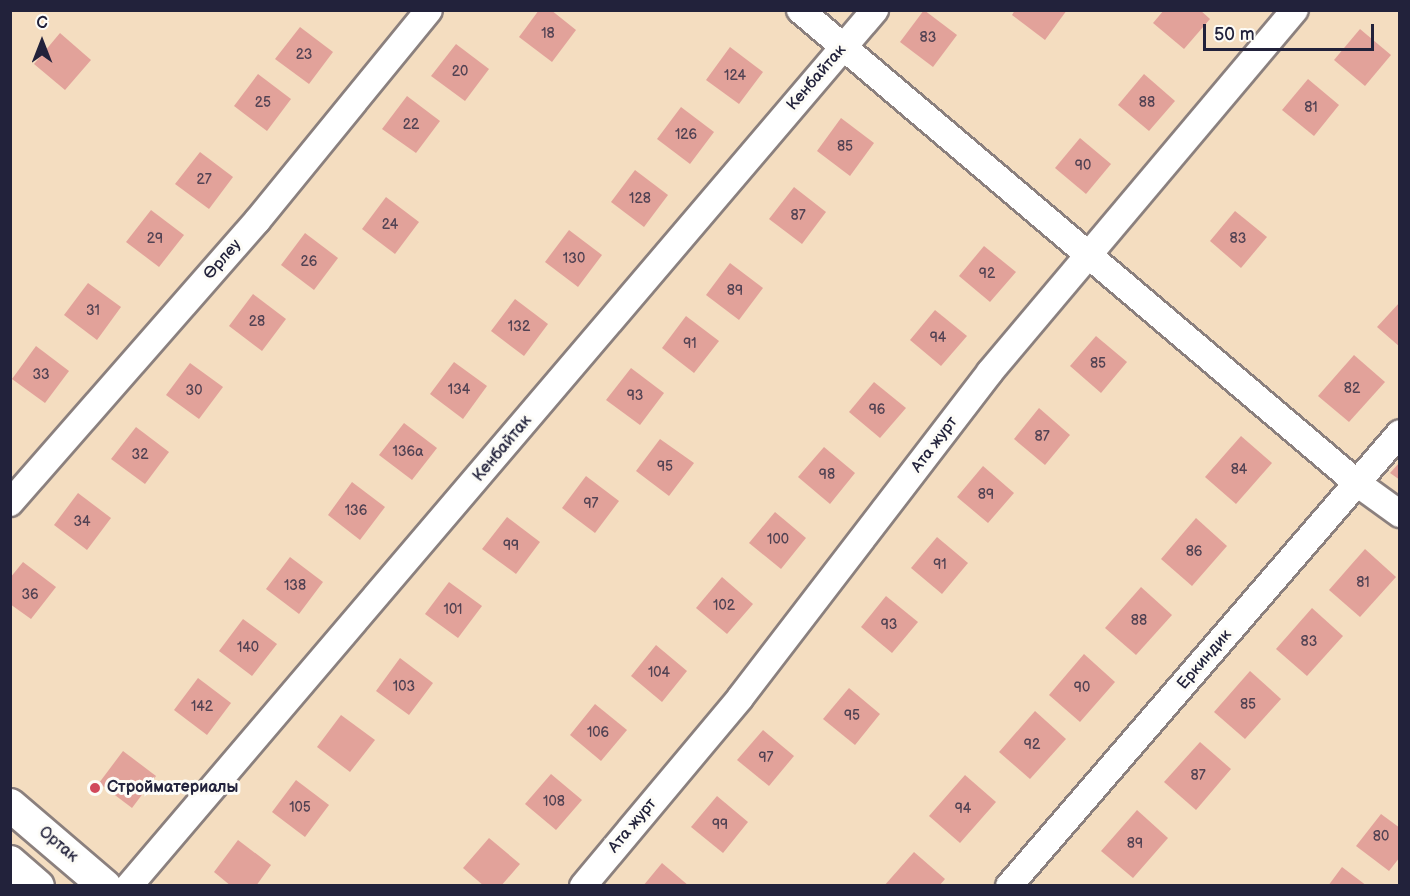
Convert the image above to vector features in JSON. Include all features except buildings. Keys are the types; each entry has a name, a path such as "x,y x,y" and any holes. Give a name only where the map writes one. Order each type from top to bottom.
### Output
{"street":[{"name":"Өрлеу","path":"10,503 257,221 429,10"},
{"path":"800,10 1357,483 1400,514"},
{"name":"Кенбайтак","path":"129,885 875,10"},
{"name":"Ата журт","path":"583,885 740,698 990,372 1295,10"},
{"name":"Еркиндик","path":"1009,885 1400,433"},
{"name":"Ортак","path":"10,805 105,885"},
{"path":"10,862 38,885"}],"place":[{"name":"Стройматериалы","path":"95,788"}]}
